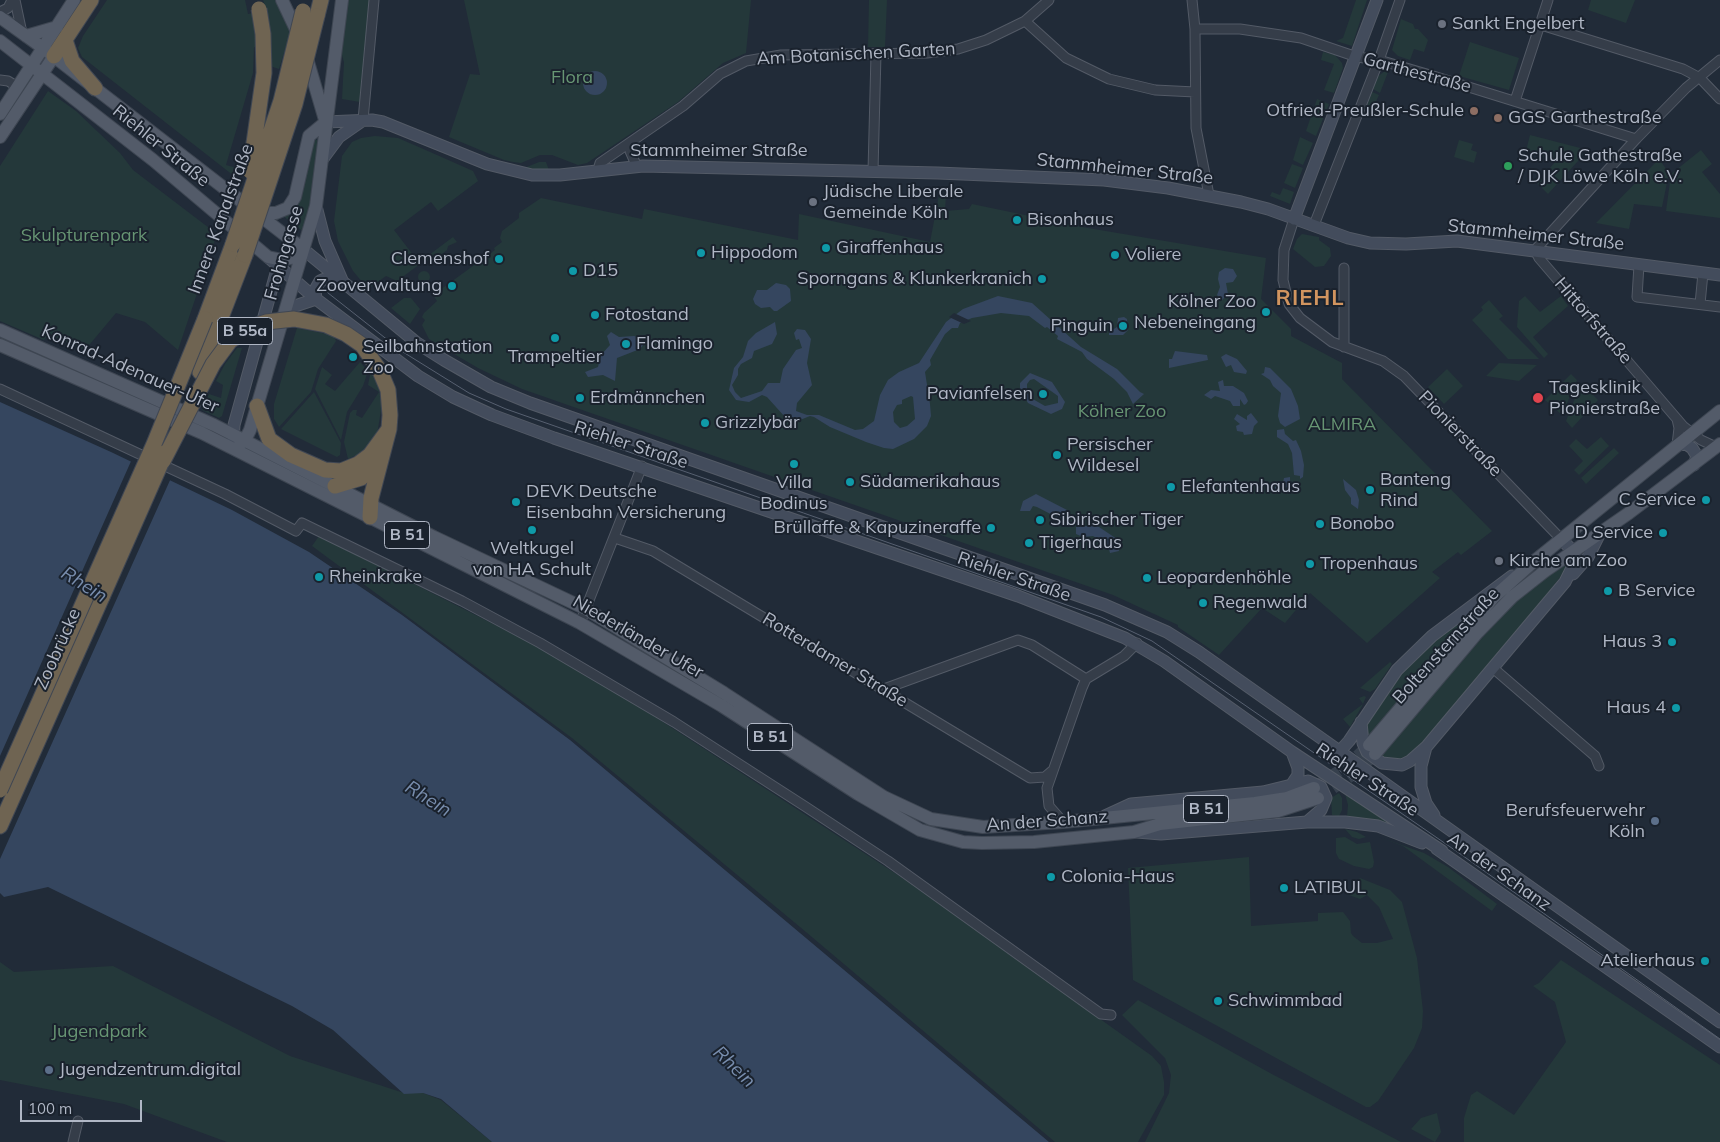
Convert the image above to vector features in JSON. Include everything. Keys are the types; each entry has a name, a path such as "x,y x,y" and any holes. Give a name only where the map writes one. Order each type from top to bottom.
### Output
{"highway":[{"path":"48,52 65,40 91,0"},
{"name":"Innere Kanalstraße","path":"154,444 233,244 276,118 309,9 321,0"},
{"name":"B 55a","path":"233,244 252,164 263,83 264,51 258,5"},
{"name":"Innere Kanalstraße","path":"163,461 245,255 295,104 309,9"},
{"path":"65,40 72,61 94,88"},
{"name":"B 55a","path":"163,461 212,364 230,341 251,327 279,319 294,319 326,325 346,334 362,345 380,371 390,403 389,430 383,455"},
{"path":"257,406 268,439 291,455 325,470 349,469 366,460 389,430"},
{"name":"Zoobrücke","path":"0,790 154,444"},
{"path":"335,486 361,478 383,455"},
{"path":"371,510 383,455"},
{"name":"Zoobrücke","path":"0,826 163,461"}],"main road":[{"path":"0,137 48,52 57,27 74,0"},
{"path":"258,213 276,213 288,208 295,198 309,136 326,122 308,59 296,26 282,0"},
{"name":"Frohngasse","path":"245,440 257,406 316,206 342,0"},
{"path":"1294,219 1377,0"},
{"name":"Riehler Straße","path":"0,18 48,52 258,213 403,331 439,357 491,387 530,403 1087,599 1155,626 1199,652 1442,824"},
{"path":"24,34 57,27"},
{"name":"Riehler Straße","path":"0,41 153,160 316,299 418,376 460,400 504,420 1018,596 1094,624 1137,644 1292,752 1442,851"},
{"path":"0,114 18,87 37,69"},
{"path":"322,160 339,137 363,120"},
{"name":"Stammheimer Straße","path":"326,122 363,120 383,122 487,164 516,172 552,175 637,167 1038,176 1104,180 1209,194 1263,208 1348,238 1370,243 1406,244 1457,241 1720,275"},
{"path":"316,206 325,241 342,281"},
{"path":"279,230 287,244 294,280"},
{"path":"268,257 282,260 290,258 303,249"},
{"name":"Frohngasse","path":"232,434 278,266"},
{"path":"286,309 316,299 315,290 320,281 327,278 342,281"},
{"name":"Konrad-Adenauer-Ufer","path":"0,330 245,440"},
{"name":"Konrad-Adenauer-Ufer","path":"0,345 54,367 234,449"},
{"name":"Boltensternstraße","path":"1718,445 1694,465 1528,584 1497,612 1372,749 1483,610 1532,564 1720,411"},
{"path":"232,434 234,449"},
{"path":"234,449 245,440"},
{"name":"Niederländer Ufer","path":"245,440 335,486 371,510 580,623 722,706 908,826 963,842"},
{"path":"1677,445 1686,444 1692,448 1697,456 1694,465"},
{"name":"Niederländer Ufer","path":"234,449 587,609 724,693 884,797 931,819 951,823"},
{"path":"1361,722 1363,742 1367,752 1382,764 1402,765 1410,761 1427,746 1588,557 1601,532"},
{"path":"1562,540 1573,551 1576,560 1565,582"},
{"name":"Boltensternstraße","path":"1340,751 1386,683 1414,652 1497,586 1532,564"},
{"path":"1427,746 1421,766 1423,795 1433,815 1442,824"},
{"path":"1292,752 1298,768 1298,775 1292,784"},
{"name":"An der Schanz","path":"1095,820 1132,804 1263,792 1308,781 1316,783 1324,793 1325,805 1307,822"},
{"name":"An der Schanz","path":"951,823 983,827 1095,820 1255,804 1316,793 1278,811 1160,824 1134,832"},
{"name":"An der Schanz","path":"963,842 982,844 1034,842 1134,832 1161,834 1307,822 1344,822 1378,826 1442,851 1596,962 1720,1047"},
{"path":"1034,842 1027,840 1024,834 1026,830 1040,824"},
{"name":"An der Schanz","path":"1442,824 1720,1022"}],"street":[{"path":"0,12 8,8 14,0"},
{"path":"14,0 24,34"},
{"path":"363,120 374,0"},
{"name":"Am Botanischen Garten","path":"598,170 600,162 682,106 720,74 746,60 781,55 927,53 958,49 986,40 1025,21 1049,0"},
{"path":"1192,0 1195,29 1194,92 1196,128 1209,194"},
{"path":"1314,225 1379,60 1400,0"},
{"path":"1515,101 1548,0"},
{"path":"1025,21 1066,58 1109,79 1155,90 1194,92"},
{"path":"1541,25 1683,69 1700,78 1720,98"},
{"name":"Garthestraße","path":"1195,29 1240,29 1285,34 1357,57 1379,60 1636,139"},
{"path":"873,172 876,54"},
{"path":"1535,250 1636,139 1686,88 1720,60"},
{"path":"0,80 8,81 18,87"},
{"path":"630,143 630,151 637,167"},
{"name":"Pionierstraße","path":"1294,219 1286,240 1283,262 1285,288 1289,304 1300,318 1310,327 1344,347 1383,361 1404,376 1562,540"},
{"name":"Hittorfstraße","path":"1535,250 1538,258 1677,418 1701,440 1718,445"},
{"name":"Hittorfstraße","path":"1549,269 1556,254"},
{"name":"Stammheimer Straße","path":"1639,265 1637,297 1720,307"},
{"path":"1344,272 1344,347"},
{"path":"1700,304 1703,273"},
{"path":"0,390 225,494 296,531 302,523 462,601 540,643 674,722 806,807 888,861 1101,1014 1111,1015"},
{"path":"1677,418 1679,428 1677,445"},
{"path":"580,623 642,466"},
{"name":"Rotterdamer Straße","path":"615,538 653,551 1030,778 1045,778 1052,771"},
{"path":"884,689 1018,640 1032,645 1086,679"},
{"path":"1063,822 1049,806 1047,788 1086,679 1124,656 1137,644"},
{"path":"1493,668 1595,756 1599,766"},
{"path":"73,1142 78,1121"}],"green space":[{"path":"107,0 245,0 248,14 267,10 263,0 275,0 292,27 279,69 270,66 270,50 254,47 253,73 226,165 237,168 234,176 82,57 78,48 83,36"},
{"path":"346,0 371,0 360,102 342,99 344,62 340,49"},
{"name":"Flora","path":"464,0 751,0 746,53 723,63 678,102 587,163 578,165 552,155 540,155 521,163 513,162 449,137 470,74 480,75"},
{"path":"869,0 887,0 885,47 868,47"},
{"path":"1356,0 1367,0 1352,46 1336,41 1343,38"},
{"path":"1591,0 1635,0 1626,23 1588,10"},
{"path":"1401,19 1413,24 1415,29 1418,29 1428,40 1424,52 1414,49 1410,60 1398,56 1392,50"},
{"path":"1470,42 1519,58 1509,90 1459,76"},
{"path":"1323,52 1335,55 1342,63 1343,68 1334,93 1324,90 1334,64 1321,60"},
{"path":"1385,71 1388,72 1380,93 1373,89 1377,77"},
{"name":"Skulpturenpark","path":"48,91 76,111 120,153 133,170 217,234 178,350 145,322 116,313 85,350 48,334 44,340 0,321 0,166"},
{"path":"1372,92 1379,95 1373,108 1367,105"},
{"path":"1317,99 1329,104 1316,136 1306,131"},
{"path":"1530,135 1588,150 1548,194 1537,183 1556,161 1526,151"},
{"path":"375,136 398,138 437,155 473,171 478,181 438,211 431,202 394,230 420,264 397,281 386,276 368,289 353,271 338,241 334,221 342,156 352,142 361,138"},
{"path":"1300,137 1313,143 1303,165 1293,160"},
{"path":"314,139 317,140 315,185 304,232 283,216"},
{"path":"1459,140 1473,144 1471,150 1477,152 1474,163 1454,157"},
{"path":"1701,150 1712,164 1702,172 1720,194 1720,218 1666,211 1671,174"},
{"path":"1659,159 1669,173 1662,207 1634,204 1629,229 1596,223"},
{"path":"539,162 546,162 549,170 522,169"},
{"path":"1292,164 1303,168 1295,188 1284,183"},
{"path":"1283,188 1294,192 1290,204 1270,196 1272,192 1280,195"},
{"name":"Kölner Zoo","path":"939,195 946,195 945,211 969,209 972,204 1082,227 1266,258 1261,299 1291,329 1291,336 1342,363 1342,379 1492,531 1461,555 1458,552 1432,572 1440,578 1367,643 1310,593 1285,623 1262,608 1219,655 1178,627 1178,625 1113,595 522,389 478,368 429,339 422,325 425,320 422,317 424,313 437,301 433,295 495,250 494,248 502,242 500,238 502,231 519,218 519,213 541,198 642,219 644,209 798,240 799,214 930,242"},
{"path":"1302,234 1319,237 1319,240 1330,248 1331,256 1324,266 1315,267 1293,249 1297,239"},
{"path":"453,237 457,242 448,246 447,250 442,254 437,254 435,260 430,264 425,258"},
{"path":"424,271 430,277 424,283 418,277"},
{"path":"1525,296 1540,312 1561,296 1568,306 1533,337 1548,354 1544,358 1517,327 1519,301"},
{"path":"404,298 411,298 420,309 410,324 391,308"},
{"path":"1489,300 1503,316 1499,319 1539,359 1508,359 1472,320 1483,310 1481,307"},
{"path":"297,328 327,334 334,337 336,341 318,369 311,392 279,427 274,419 274,404"},
{"path":"237,348 242,348 222,416 219,418 202,410 209,394 221,398 223,385 216,381 225,364"},
{"path":"360,362 368,371 363,386 347,412 341,440 315,389 322,367 332,375 325,384 335,391"},
{"path":"1499,363 1537,365 1519,381 1486,376"},
{"path":"1447,369 1463,386 1444,404 1428,387"},
{"path":"371,370 377,382 382,404 377,435 363,452 348,459 344,442 350,413 353,410 357,410 356,415 362,418 379,392 368,385"},
{"path":"1571,374 1577,380 1562,415 1545,400"},
{"path":"1581,383 1598,400 1572,428 1566,421"},
{"path":"314,392 341,443 340,455 337,457 281,429"},
{"path":"1601,437 1609,446 1579,475 1574,470 1583,461 1569,446 1576,439 1587,449"},
{"path":"1614,448 1619,453 1586,484 1581,478"},
{"path":"319,536 529,642 637,705 904,879 1152,1056 1161,1066 1164,1095 1138,1142 1055,1142 572,738 312,546"},
{"path":"1568,561 1568,567 1530,616 1417,751 1405,760 1379,757 1509,607"},
{"path":"1487,596 1367,739 1367,724 1402,668"},
{"path":"1390,662 1392,664 1375,689 1370,692 1360,688"},
{"path":"1364,696 1366,697 1363,704 1359,698"},
{"path":"1363,704 1362,706 1350,727 1343,719"},
{"path":"1344,790 1400,829 1347,816 1348,805"},
{"path":"1339,793 1342,798 1342,810 1339,816 1332,815 1331,798"},
{"path":"1345,829 1366,837 1359,839 1352,837"},
{"path":"1345,837 1357,844 1370,842 1374,862 1373,867 1369,869 1354,866 1339,859 1336,853 1336,838"},
{"path":"1379,837 1424,853 1448,867 1497,904 1492,911 1403,846"},
{"path":"1249,857 1251,926 1318,921 1318,913 1343,912 1350,921 1353,936 1362,943 1377,943 1393,939 1379,907 1367,895 1360,899 1346,894 1360,878 1390,890 1402,902 1417,958 1423,1011 1422,1028 1414,1048 1378,1101 1370,1107 1366,1107 1133,980 1128,868"},
{"path":"1561,960 1720,1065 1720,1142 1464,1142 1464,1118 1471,1095 1477,1091 1514,1115 1566,1042 1555,1002 1533,986 1539,983"},
{"name":"Jugendpark","path":"0,962 14,972 113,966 290,1056 404,1093 423,1093 441,1100 492,1142 227,1142 124,1104 0,1080"},
{"path":"1138,1000 1270,1073 1401,1142 1145,1142 1169,1093 1171,1075 1165,1058 1122,1015"},
{"path":"1437,1113 1441,1132 1435,1142 1411,1129 1421,1118"}],"water":[{"path":"595,71 600,72 606,78 606,88 600,94 595,95 590,94 584,88 583,83 584,78 590,72"},
{"path":"1225,268 1233,269 1237,276 1233,282 1226,283 1228,294 1222,300 1217,295 1220,287 1218,279 1219,272"},
{"path":"776,283 786,285 790,289 791,301 777,311 770,307 761,308 755,304 753,299 757,290 767,290"},
{"path":"998,296 1032,303 1081,347 1117,369 1144,394 1133,404 1127,392 1114,379 1087,359 1082,352 1057,339 1058,336 1047,327 1045,328 1029,316 1001,313 972,318 960,323 958,328 952,328 945,334 930,360 931,365 925,372 931,416 927,426 914,439 893,449 866,442 830,427 814,417 810,416 800,420 785,417 767,397 762,395 749,402 736,400 729,390 734,368 743,357 748,341 756,333 775,322 777,334 772,344 754,351 752,358 741,364 738,369 738,375 732,385 735,392 741,398 762,391 768,383 780,383 783,369 796,350 802,348 799,339 796,340 794,333 797,329 805,330 811,339 807,363 812,385 797,403 796,411 807,415 819,415 855,430 863,429 874,421 880,395 888,380 899,372 919,363 946,322 963,309","holes":["913,397 915,419 907,426 900,428 894,422 893,412 897,405 902,404 902,400"]},
{"path":"1124,317 1127,319 1128,330 1123,335 1109,335 1109,332 1117,327 1118,318"},
{"path":"611,332 619,337 634,336 643,339 644,344 640,349 617,358 615,381 603,375 588,377 585,372 598,367 601,355 610,345 607,336"},
{"path":"1175,351 1207,355 1208,360 1169,368 1169,359 1172,359"},
{"path":"1226,354 1237,359 1247,371 1246,374 1234,372 1231,365 1226,367 1221,357"},
{"path":"1265,367 1270,368 1291,389 1298,406 1300,419 1285,427 1280,423 1278,416 1281,393 1273,386 1270,380 1261,374 1264,373"},
{"path":"1030,373 1052,382 1065,402 1062,409 1051,414 1028,403 1020,389 1020,383","holes":["1034,379 1058,396 1058,403 1045,406 1031,398 1027,393 1027,384 1030,380"]},
{"path":"1223,380 1224,386 1233,386 1244,393 1248,401 1246,404 1244,405 1240,399 1240,406 1233,406 1230,401 1215,396 1211,399 1204,395 1211,390 1220,391 1218,382"},
{"name":"Rhein","path":"0,402 111,452 232,510 309,552 402,615 570,740 1049,1142 492,1142 441,1099 423,1093 404,1094 333,1030 292,1006 48,887 4,897 0,893"},
{"path":"1251,413 1258,422 1254,426 1252,434 1244,435 1243,432 1237,431 1236,426 1240,424 1234,419 1237,414 1247,420 1247,416"},
{"path":"1284,429 1285,434 1293,441 1296,440 1301,451 1304,465 1303,477 1300,479 1300,476 1294,475 1292,453 1288,444 1277,437 1277,430"},
{"path":"1290,477 1290,481 1294,484 1275,492 1275,487 1283,483 1284,478"},
{"path":"1343,479 1356,490 1359,500 1358,509 1351,504 1351,498 1345,490"},
{"path":"1036,494 1067,510 1068,517 1062,520 1033,506 1030,511 1020,511 1023,501"},
{"path":"1096,525 1117,539 1119,551 1110,553 1108,545 1093,536 1083,537 1076,534 1076,527"}],"pier":[{"path":"954,313 971,321 964,324 949,317"},
{"path":"132,459 171,478 0,859 0,756"}],"tunnel":[{"path":"1314,788 1348,765 1369,745"},
{"path":"1318,798 1355,773 1375,754"}],"tram line":[{"path":"323,289 403,352 469,393 506,409 1101,617 1152,641 1459,853 1720,1039"}],"place":[{"name":"Sankt Engelbert","path":"1442,24"},
{"name":"Otfried-Preußler-Schule","path":"1474,111"},
{"name":"GGS Garthestraße","path":"1498,118"},
{"name":"Schule Gathestraße / DJK Löwe Köln e.V.","path":"1508,166"},
{"name":"Jüdische Liberale Gemeinde Köln","path":"813,202"},
{"name":"Bisonhaus","path":"1017,220"},
{"name":"Giraffenhaus","path":"826,248"},
{"name":"Hippodom","path":"701,253"},
{"name":"Voliere","path":"1115,255"},
{"name":"Clemenshof","path":"499,259"},
{"name":"D15","path":"573,271"},
{"name":"Sporngans & Klunkerkranich","path":"1042,279"},
{"name":"Zooverwaltung","path":"452,286"},
{"name":"Kölner Zoo Nebeneingang","path":"1266,312"},
{"name":"Fotostand","path":"595,315"},
{"name":"Pinguin","path":"1123,326"},
{"name":"Trampeltier","path":"555,338"},
{"name":"Flamingo","path":"626,344"},
{"name":"Seilbahnstation Zoo","path":"353,357"},
{"name":"Pavianfelsen","path":"1043,394"},
{"name":"Erdmännchen","path":"580,398"},
{"name":"Tagesklinik Pionierstraße","path":"1538,398"},
{"name":"Grizzlybär","path":"705,423"},
{"name":"Persischer Wildesel","path":"1057,455"},
{"name":"Villa Bodinus","path":"794,464"},
{"name":"Südamerikahaus","path":"850,482"},
{"name":"Elefantenhaus","path":"1171,487"},
{"name":"Banteng Rind","path":"1370,490"},
{"name":"C Service","path":"1706,500"},
{"name":"DEVK Deutsche Eisenbahn Versicherung","path":"516,502"},
{"name":"Sibirischer Tiger","path":"1040,520"},
{"name":"Bonobo","path":"1320,524"},
{"name":"Brüllaffe & Kapuzineraffe","path":"991,528"},
{"name":"Weltkugel von HA Schult","path":"532,530"},
{"name":"D Service","path":"1663,533"},
{"name":"Tigerhaus","path":"1029,543"},
{"name":"Kirche am Zoo","path":"1499,561"},
{"name":"Tropenhaus","path":"1310,564"},
{"name":"Rheinkrake","path":"319,577"},
{"name":"Leopardenhöhle","path":"1147,578"},
{"name":"B Service","path":"1608,591"},
{"name":"Regenwald","path":"1203,603"},
{"name":"Haus 3","path":"1672,642"},
{"name":"Haus 4","path":"1676,708"},
{"name":"Berufsfeuerwehr Köln","path":"1655,821"},
{"name":"Colonia-Haus","path":"1051,877"},
{"name":"LATIBUL","path":"1284,888"},
{"name":"Atelierhaus","path":"1705,961"},
{"name":"Schwimmbad","path":"1218,1001"},
{"name":"Jugendzentrum.digital","path":"49,1070"}],"district":[{"name":"RIEHL","path":"1310,298"}],"park label":[{"name":"ALMIRA","path":"1342,425"}]}
